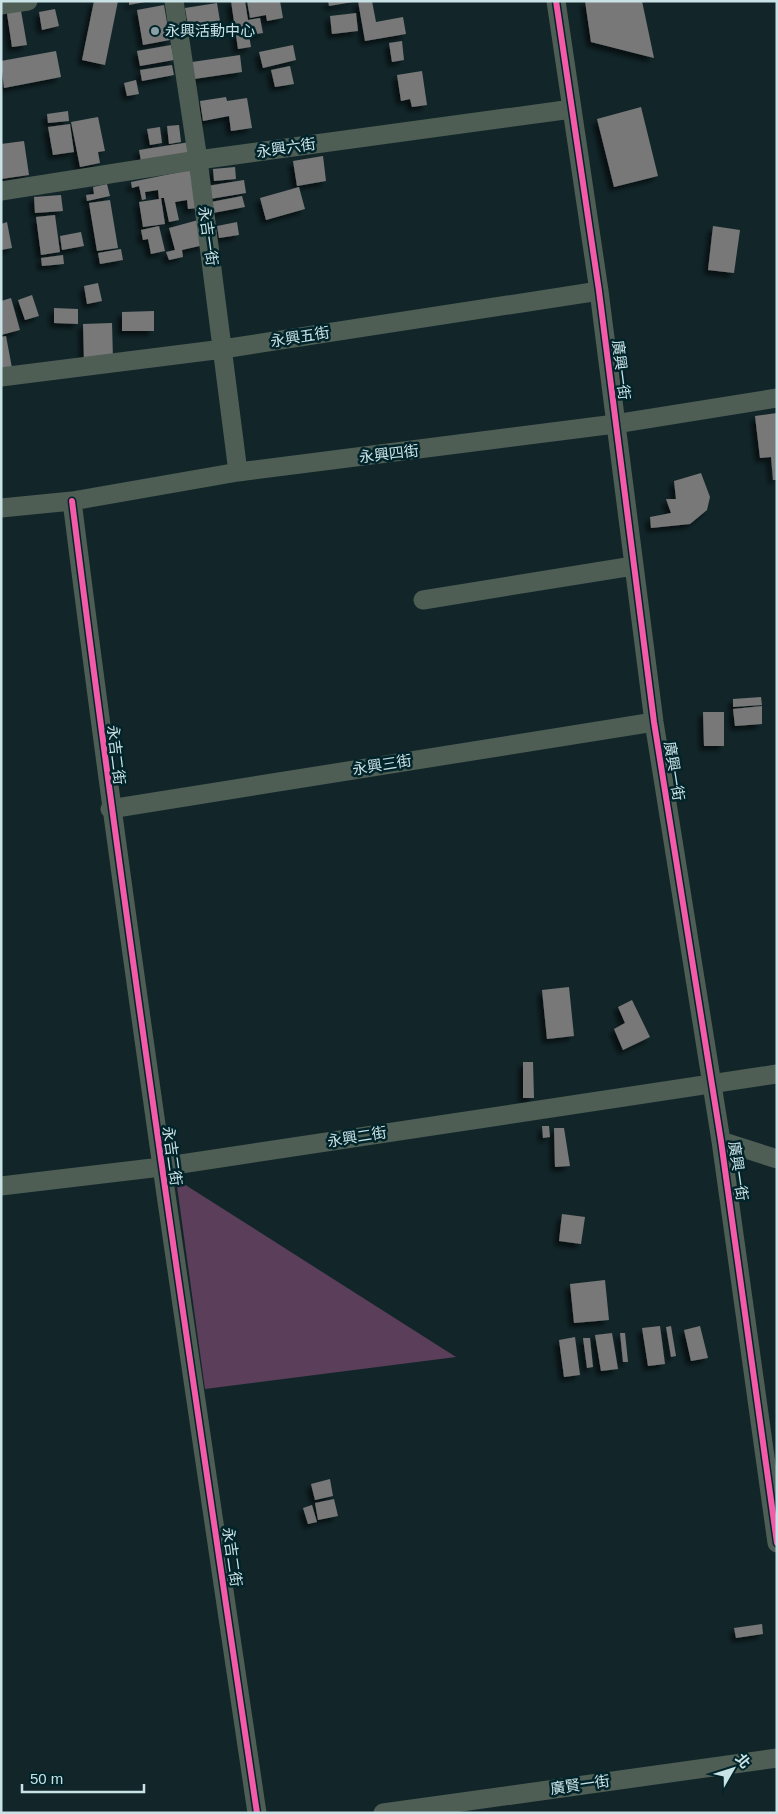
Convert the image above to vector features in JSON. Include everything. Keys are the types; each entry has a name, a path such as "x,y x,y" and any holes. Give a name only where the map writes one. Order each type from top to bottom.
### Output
{"street":[{"path":"1,5 28,1"},
{"name":"永吉一街","path":"174,1 198,160 238,472"},
{"name":"廣興一街","path":"556,1 599,291 654,722 721,1141 777,1543"},
{"name":"永興六街","path":"1,191 198,160 572,109"},
{"name":"永興五街","path":"1,377 223,348 599,291"},
{"name":"永興四街","path":"1,508 72,502 238,472 615,424 777,398"},
{"name":"永吉二街","path":"72,502 110,809 257,1813"},
{"path":"423,600 633,566"},
{"name":"永興三街","path":"110,809 654,722"},
{"name":"永興二街","path":"1,1186 161,1166 777,1074"},
{"path":"721,1141 777,1159"},
{"name":"廣賢一街","path":"383,1813 777,1758"}],"shaded area":[{"path":"176,1179 456,1357 205,1389"}],"building":[{"path":"94,1 118,1 105,65 82,60"},
{"path":"129,1 145,1 145,2 129,5"},
{"path":"231,1 245,1 248,20 260,18 263,33 249,35 251,47 238,49"},
{"path":"247,1 280,1 283,18 267,21 266,15 250,18"},
{"path":"328,1 353,1 353,2 329,6"},
{"path":"358,1 372,1 376,22 403,17 406,34 365,41"},
{"path":"585,1 642,1 654,58 591,42"},
{"path":"217,3 220,21 188,25 185,8"},
{"path":"20,5 27,45 12,47 6,7"},
{"name":"永興活動中心","path":"164,5 170,40 143,45 137,10"},
{"path":"55,9 59,26 42,30 39,12"},
{"path":"356,13 358,31 332,34 330,16"},
{"path":"402,41 404,60 392,62 389,43"},
{"path":"171,45 174,60 140,66 137,51"},
{"path":"293,45 296,60 263,68 259,52"},
{"path":"56,51 61,77 4,88 1,61"},
{"path":"240,55 242,72 194,79 192,62"},
{"path":"172,65 174,75 142,81 140,70"},
{"path":"290,66 294,84 275,87 271,70"},
{"path":"422,71 427,105 412,107 410,99 401,101 397,75"},
{"path":"136,80 139,94 127,96 124,83"},
{"path":"226,97 227,101 247,98 252,128 231,131 229,116 203,121 200,101"},
{"path":"641,107 658,176 614,187 597,119"},
{"path":"68,111 69,121 48,123 47,114"},
{"path":"98,117 105,151 98,152 100,163 80,167 71,122"},
{"path":"70,124 74,152 53,155 48,127"},
{"path":"179,125 181,142 169,144 167,126"},
{"path":"160,127 162,143 150,145 147,129"},
{"path":"24,141 29,175 1,179 1,144"},
{"path":"190,142 191,153 141,161 139,150"},
{"path":"323,156 326,181 297,186 293,161"},
{"path":"235,167 236,179 214,181 213,169"},
{"path":"190,170 198,208 188,209 187,200 175,202 179,220 169,222 164,198 161,198 165,224 143,227 139,202 159,199 158,190 145,192 146,199 142,200 139,186 132,188 131,182"},
{"path":"244,180 246,193 210,199 207,186"},
{"path":"107,184 110,196 87,201 86,195 94,194 93,187"},
{"path":"299,187 305,209 266,220 260,198"},
{"path":"61,195 63,211 35,213 34,197"},
{"path":"242,196 245,207 213,213 211,202"},
{"path":"110,200 118,248 97,251 89,203"},
{"path":"55,215 60,252 41,255 36,217"},
{"path":"202,219 204,245 182,250 183,257 169,260 166,252 175,250 169,228"},
{"path":"7,222 12,248 1,250 1,224"},
{"path":"237,222 239,235 219,238 217,226"},
{"path":"159,226 165,251 151,254 148,239 143,240 141,230"},
{"path":"713,226 740,230 734,273 708,270"},
{"path":"81,232 84,246 62,250 60,236"},
{"path":"121,249 123,260 100,264 98,253"},
{"path":"63,255 64,264 42,266 41,258"},
{"path":"98,283 102,301 87,304 84,286"},
{"path":"32,295 39,316 25,320 18,300"},
{"path":"11,298 20,330 1,335 1,301"},
{"path":"54,308 78,309 78,324 54,323"},
{"path":"154,311 154,331 122,331 122,312"},
{"path":"112,323 113,360 84,361 83,324"},
{"path":"6,336 12,368 1,370 1,337"},
{"path":"777,413 777,480 773,480 771,457 760,458 755,416"},
{"path":"701,473 710,497 707,510 690,524 651,528 650,517 671,513 666,499 676,499 674,481"},
{"path":"761,697 762,705 733,707 733,699"},
{"path":"762,706 762,724 735,726 733,709"},
{"path":"703,712 724,712 724,746 704,746"},
{"path":"569,987 574,1036 547,1039 542,990"},
{"path":"632,1000 650,1037 623,1050 614,1029 625,1023 618,1007"},
{"path":"523,1062 533,1062 534,1098 523,1098"},
{"path":"542,1126 549,1126 550,1137 543,1138"},
{"path":"554,1128 564,1128 570,1166 555,1167"},
{"path":"562,1214 585,1217 581,1244 559,1241"},
{"path":"605,1280 609,1320 574,1323 570,1284"},
{"path":"660,1326 665,1364 648,1366 642,1328"},
{"path":"671,1326 676,1356 671,1357 666,1327"},
{"path":"700,1326 708,1358 691,1361 684,1330"},
{"path":"612,1333 618,1369 601,1371 595,1335"},
{"path":"620,1333 625,1333 628,1362 623,1362"},
{"path":"575,1337 580,1375 564,1377 559,1340"},
{"path":"583,1338 590,1338 593,1367 587,1368"},
{"path":"330,1479 333,1496 315,1500 311,1484"},
{"path":"334,1499 338,1516 318,1520 315,1503"},
{"path":"312,1505 317,1522 308,1524 303,1508"},
{"path":"762,1624 763,1634 736,1638 734,1628"}],"cycle path":[{"path":"556,1 599,291 654,722 721,1141 777,1543"},
{"path":"72,501 184,1322 257,1813"}],"place":[{"name":"永興活動中心","path":"155,31"}]}
